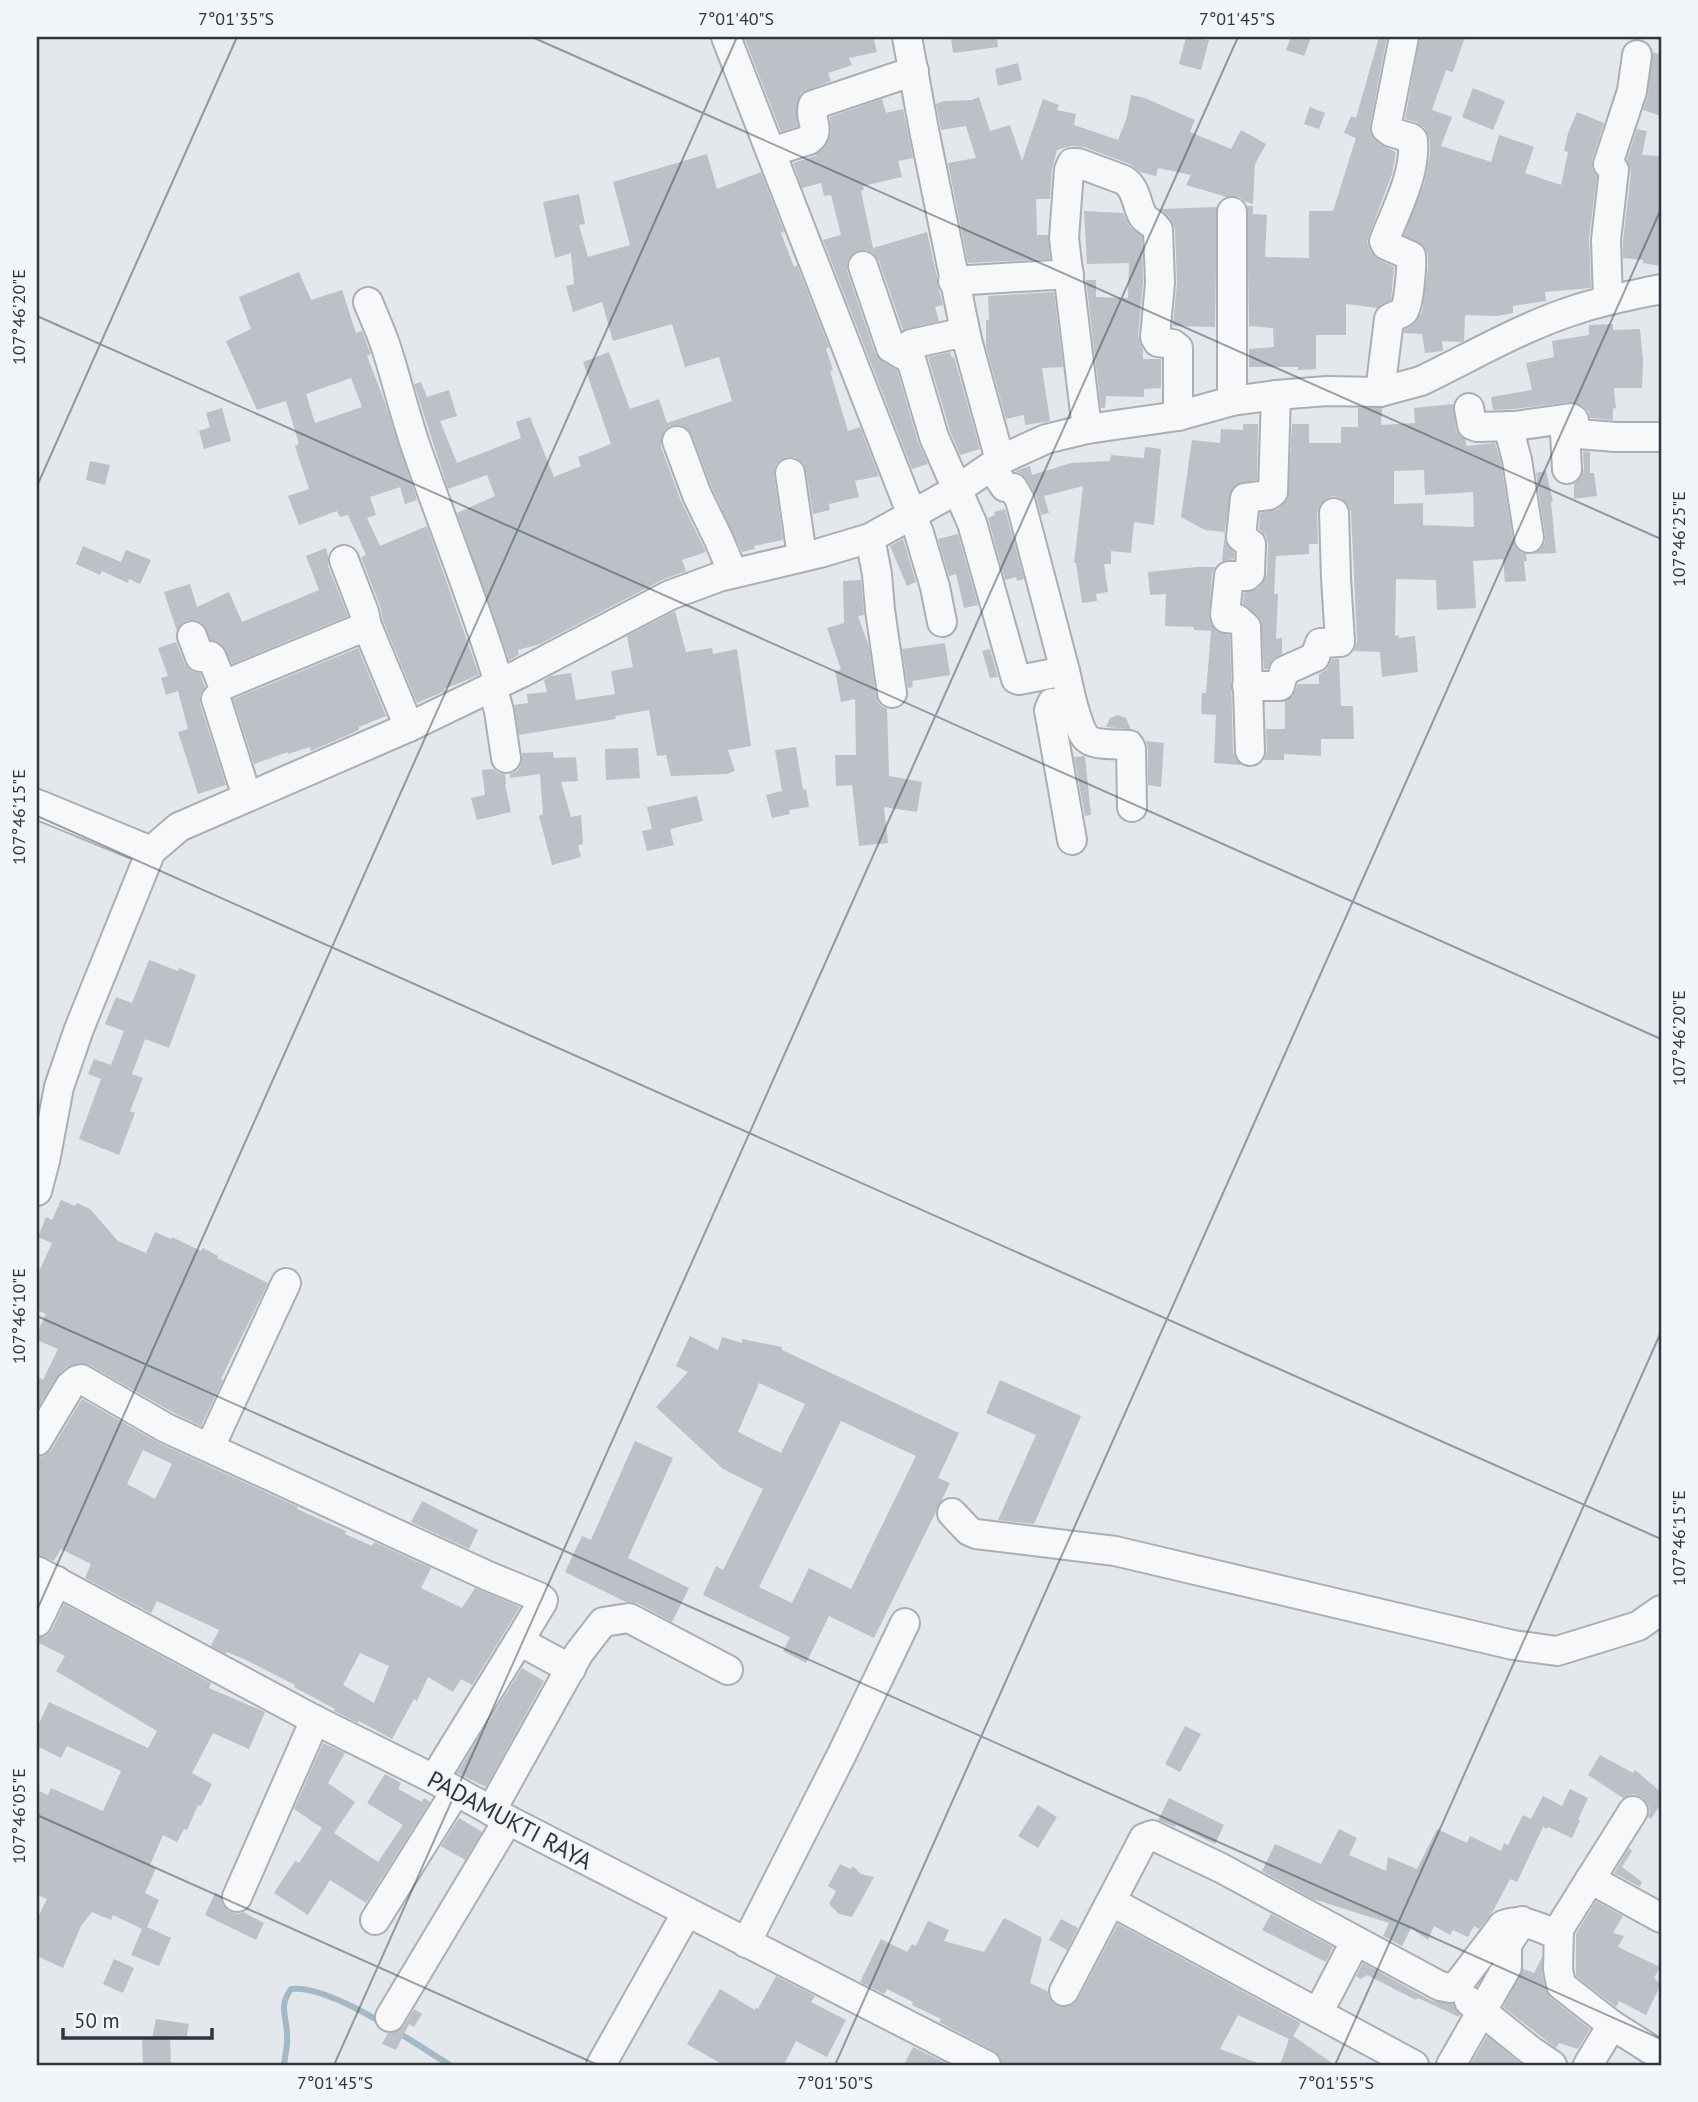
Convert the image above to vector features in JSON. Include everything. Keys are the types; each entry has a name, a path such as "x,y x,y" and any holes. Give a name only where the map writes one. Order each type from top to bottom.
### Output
{"street":[{"path":"726,37 915,523 935,587 942,622"},
{"path":"907,37 953,281 998,472 1020,500 1081,733 1087,739 1109,744 1129,744 1132,807"},
{"path":"1380,392 1389,319 1407,308 1411,266 1411,256 1386,245 1384,241 1409,176 1414,148 1411,138 1385,128 1404,37"},
{"path":"1608,300 1606,240 1614,170 1608,164 1632,91 1637,55"},
{"path":"771,152 814,137 816,131 811,112 813,105 914,71"},
{"path":"1087,429 1064,238 1072,163 1130,184 1142,215 1156,225 1160,284 1155,337 1158,342 1173,344 1178,348 1178,416"},
{"path":"1232,212 1232,401"},
{"path":"863,266 891,348 904,355 910,354"},
{"path":"953,281 1069,274"},
{"path":"37,1191 41,1160 59,1087 79,1029 151,851 179,827 409,727 496,693 670,596 733,573 802,556 873,553 915,523 965,504 998,472 1046,439 1087,429 1178,416 1232,401 1275,404 1327,391 1380,392 1422,381 1542,322 1577,309 1661,289"},
{"path":"368,302 387,349 398,394 417,451 480,620 496,693 506,758"},
{"path":"967,340 956,334 908,346 934,437 965,504 1016,679 1065,671"},
{"path":"1250,751 1246,627 1237,619 1225,617 1227,579 1230,575 1247,576 1250,573 1251,544 1241,537 1245,498 1273,492 1275,404"},
{"path":"1469,408 1474,427 1508,426 1572,418 1574,420 1564,433 1567,469"},
{"path":"1508,426 1517,460 1529,538"},
{"path":"1564,433 1661,437"},
{"path":"677,441 697,495 733,573"},
{"path":"790,472 802,556"},
{"path":"1247,686 1280,686 1284,671 1315,657 1320,643 1340,642 1334,513"},
{"path":"873,553 892,692"},
{"path":"344,560 367,626 409,727"},
{"path":"192,636 198,655 212,657 221,681 226,684 367,626"},
{"path":"216,699 247,797"},
{"path":"1072,702 1052,703 1049,710 1072,840"},
{"path":"37,804 151,851"},
{"path":"210,1447 286,1283"},
{"path":"37,1441 70,1386 81,1379 166,1428 543,1600 519,1641 375,1920"},
{"path":"952,1513 969,1531 976,1534 1115,1551 1513,1645 1557,1651 1638,1626 1661,1610"},
{"path":"37,1622 47,1576"},
{"name":"PADAMUKTI RAYA","path":"47,1576 315,1720 986,2065"},
{"path":"390,2017 499,1815 570,1669 603,1622 628,1618 728,1670"},
{"path":"746,1943 842,1754 905,1622"},
{"path":"519,1641 570,1669"},
{"path":"237,1897 315,1720"},
{"path":"1633,1811 1559,1928 1558,1969 1561,1985 1612,2025 1661,2056"},
{"path":"1064,1991 1144,1838 1152,1835 1221,1868 1440,1986 1451,1988 1482,2011 1533,2060"},
{"path":"1590,1878 1661,1918"},
{"path":"1112,1902 1415,2065"},
{"path":"601,2065 687,1912"},
{"path":"1451,1988 1459,1983 1503,1925 1522,1921 1558,1935"},
{"path":"1451,2065 1508,1964 1507,1945 1522,1921"},
{"path":"1318,2013 1355,1942"},
{"path":"1588,2065 1612,2025"}],"building":[{"path":"744,37 873,37 877,52 849,58 852,65 828,73 831,81 801,93 796,107 798,126 781,132"},
{"path":"951,37 997,37 998,47 953,53"},
{"path":"1186,37 1209,40 1201,70 1179,64"},
{"path":"1291,37 1311,37 1304,56 1286,50"},
{"path":"1379,37 1387,37 1370,133 1381,145 1396,152 1392,174 1367,242 1371,252 1379,260 1394,267 1391,300 1377,308 1346,304 1346,335 1316,335 1316,369 1249,367 1249,349 1274,347 1273,328 1249,326 1247,206 1253,206 1253,214 1267,215 1265,257 1309,258 1309,211 1333,211 1356,138 1344,133 1351,116 1356,118"},
{"path":"1420,37 1465,37 1453,72 1446,70 1432,110 1452,117 1441,146 1491,162 1499,135 1534,147 1525,173 1561,185 1568,152 1564,151 1577,112 1604,123 1592,160 1592,169 1597,176 1589,238 1591,288 1545,292 1546,301 1513,306 1513,313 1497,316 1465,315 1464,341 1442,341 1443,351 1425,353 1422,334 1404,333 1422,312 1428,268 1428,255 1424,246 1404,235 1424,184 1430,155 1430,140 1425,128 1405,119"},
{"path":"1653,52 1661,55 1661,116 1643,110 1648,94"},
{"path":"1018,63 1022,80 998,86 995,69"},
{"path":"1473,88 1505,101 1493,130 1462,117"},
{"path":"1131,95 1145,98 1195,120 1190,132 1231,149 1241,130 1266,144 1255,164 1253,204 1240,197 1227,197 1186,185 1191,175 1158,168 1156,176 1140,172 1130,164 1084,147 1071,146 1057,150 1052,169 1050,199 1036,199 1037,235 1048,235 1050,259 968,263 948,163 976,158 966,126 941,130 936,104 979,97 990,131 1010,125 1022,161 1043,99 1059,105 1057,110 1076,114 1074,125 1118,140 1127,117"},
{"path":"882,99 886,113 903,109 913,158 898,161 902,177 863,186 864,190 861,191 873,248 927,232 943,305 935,307 939,321 903,330 879,261 873,253 866,250 851,255 847,262 847,271 875,353 883,362 897,370 918,442 928,464 912,469 823,240 841,235 831,195 824,196 821,183 802,188 793,163 815,156 825,147 831,133 830,117"},
{"path":"1310,107 1325,113 1319,129 1304,124"},
{"path":"1637,129 1647,131 1642,155 1661,156 1661,266 1643,263 1643,260 1623,258 1631,172 1627,160"},
{"path":"707,154 717,189 761,172 794,267 797,265 829,347 826,349 833,370 830,371 848,431 860,427 879,476 855,481 859,497 829,504 830,510 813,514 803,463 795,457 780,460 775,466 774,475 783,540 754,546 755,549 742,552 712,488 692,435 687,428 680,425 671,426 661,438 661,447 681,501 706,552 682,560 686,571 662,580 540,644 518,650 519,655 509,660 457,513 495,496 487,475 448,489 414,384 421,382 427,397 449,390 457,416 440,421 457,463 521,438 516,422 530,417 554,477 581,466 578,457 611,444 583,362 609,352 630,409 659,399 667,423 732,401 719,357 685,367 672,324 613,341 602,302 573,312 566,286 574,284 571,253 555,258 543,202 579,194 585,224 579,225 588,257 630,245 613,182"},
{"path":"1217,207 1215,327 1173,326 1177,283 1175,229 1170,218 1161,209"},
{"path":"1084,211 1123,213 1130,227 1142,236 1143,283 1138,336 1143,359 1161,359 1161,388 1144,389 1144,397 1106,396 1105,408 1101,408 1086,280 1096,280 1096,297 1128,298 1129,263 1087,264"},
{"path":"299,272 311,300 342,290 356,333 362,331 371,354 367,356 417,500 405,504 400,487 370,497 376,515 367,518 380,546 427,526 479,675 417,703 383,621 361,557 366,555 348,515 340,517 337,511 299,525 288,496 309,489 295,446 299,444 286,401 257,410 226,341 251,329 239,297","holes":["351,378 362,407 315,423 306,394"]},
{"path":"1054,292 1063,367 1042,368 1050,421 1025,425 1024,415 1006,419 986,347 988,296"},
{"path":"1613,324 1613,330 1640,329 1643,361 1642,388 1614,388 1616,408 1613,409 1613,420 1590,418 1589,412 1583,406 1570,402 1493,410 1491,397 1532,390 1526,363 1554,357 1552,341 1589,335 1589,325"},
{"path":"950,352 952,358 954,357 980,449 960,455 928,357"},
{"path":"1453,404 1456,429 1466,440 1466,446 1495,443 1501,463 1513,541 1517,549 1529,554 1526,554 1527,561 1524,561 1526,581 1505,582 1503,559 1473,561 1476,608 1437,610 1436,580 1396,579 1395,636 1415,636 1418,672 1382,677 1380,652 1354,651 1357,641 1351,512 1341,498 1333,496 1320,505 1317,513 1318,544 1309,544 1309,554 1276,556 1276,639 1282,638 1282,654 1264,669 1261,620 1243,604 1244,593 1259,588 1267,574 1268,544 1266,536 1259,529 1260,513 1278,509 1288,499 1292,424 1309,424 1309,443 1341,443 1341,427 1358,427 1358,408 1382,408 1381,425 1415,423 1414,408","holes":["1424,470 1425,495 1473,492 1474,527 1423,525 1423,503 1394,504 1394,471"]},
{"path":"222,408 231,441 204,449 199,431 210,427 206,413"},
{"path":"1243,424 1258,424 1257,480 1237,484 1231,490 1225,532 1205,530 1181,517 1192,440 1220,443 1221,429 1243,430"},
{"path":"1145,447 1161,449 1154,525 1134,522 1131,553 1111,551 1111,564 1104,564 1108,592 1096,594 1097,601 1082,603 1074,563 1083,486 1044,496 1049,513 1041,515 1036,495 1022,474 1015,471 1030,466 1032,475 1071,463 1110,461 1111,455 1144,458"},
{"path":"1583,451 1590,452 1590,473 1594,473 1597,496 1574,499 1574,484 1584,469"},
{"path":"90,461 110,465 105,485 86,480"},
{"path":"1546,471 1553,502 1556,553 1533,554 1545,543 1536,473"},
{"path":"1005,509 1024,579 1017,581 1016,577 1005,580 988,518 995,515 994,512"},
{"path":"958,534 978,605 964,608 956,574 949,576 938,539"},
{"path":"1224,538 1234,552 1234,559 1222,561"},
{"path":"903,539 916,582 907,586 890,546"},
{"path":"83,546 121,562 126,550 151,560 140,584 129,579 128,583 102,571 100,575 76,564"},
{"path":"326,548 328,566 348,616 232,664 224,647 211,640 202,623 187,620 177,631 164,592 190,584 197,607 229,592 242,622 319,590 306,556"},
{"path":"1215,567 1212,574 1209,618 1216,631 1230,635 1233,752 1242,765 1214,763 1216,715 1201,714 1202,693 1206,693 1211,631 1194,630 1194,627 1165,626 1166,594 1150,595 1148,572"},
{"path":"861,580 864,615 858,616 869,647 876,696 879,704 887,709 889,776 922,782 917,812 884,807 888,843 859,846 852,785 836,786 835,755 856,755 855,699 841,702 835,671 841,670 827,628 844,623 843,581"},
{"path":"675,611 686,652 712,648 713,654 737,649 751,746 728,750 735,771 727,774 671,776 666,755 657,756 649,710 615,716 616,719 519,735 514,705 528,703 527,694 547,692 544,680 550,676 571,673 576,700 615,694 611,671 633,667 627,636"},
{"path":"176,642 185,664 191,671 200,673 205,687 200,695 200,704 226,785 198,794 178,732 188,729 178,691 166,695 161,678 168,676 158,648"},
{"path":"945,643 950,675 912,681 913,687 908,688 902,649"},
{"path":"358,648 386,716 311,751 310,747 288,752 254,764 233,699"},
{"path":"990,649 998,677 990,678 982,651"},
{"path":"1332,659 1339,659 1341,706 1353,706 1354,739 1321,739 1321,756 1284,754 1284,760 1264,760 1267,750 1266,729 1285,729 1285,701 1293,696 1298,684 1319,684 1319,674 1327,669"},
{"path":"1118,715 1126,718 1131,729 1106,727 1110,718"},
{"path":"1146,741 1164,743 1161,787 1148,785"},
{"path":"796,747 803,790 806,789 809,807 789,810 790,814 772,818 766,795 782,791 775,750"},
{"path":"638,748 640,778 606,780 605,749"},
{"path":"553,752 554,758 576,757 578,781 561,782 571,817 581,815 583,844 578,845 581,857 552,865 539,816 543,814 540,774 510,778 510,774 517,771 521,765 522,753"},
{"path":"1085,756 1091,815 1085,816 1074,757"},
{"path":"493,769 505,774 511,812 477,820 471,798 485,795 482,770"},
{"path":"697,796 703,821 670,829 674,845 647,851 642,831 652,829 647,807"},
{"path":"149,960 196,975 169,1048 145,1039 132,1074 143,1078 130,1111 135,1113 119,1155 79,1139 101,1079 88,1074 94,1059 111,1065 124,1031 105,1024 116,997 132,1003"},
{"path":"61,1200 90,1209 118,1241 146,1253 155,1232 201,1251 203,1248 218,1256 217,1258 268,1283 201,1426 89,1365 78,1363 59,1374 37,1409 37,1376 43,1380 58,1349 37,1340 37,1333 46,1314 37,1310 37,1276 52,1243 38,1237 46,1217 52,1220"},
{"path":"690,1336 718,1350 722,1337 742,1343 742,1339 782,1347 782,1350 959,1433 938,1478 950,1483 874,1638 829,1616 806,1663 783,1651 790,1637 703,1595 716,1566 723,1570 763,1489 723,1469 656,1407 688,1372 676,1366","holes":["759,1383 805,1404 781,1453 738,1432","841,1421 916,1456 851,1589 809,1568 792,1603 759,1587"]},
{"path":"1000,1380 1081,1416 1034,1524 998,1520 1036,1435 986,1413"},
{"path":"82,1399 159,1443 298,1507 297,1509 346,1531 345,1534 372,1546 374,1542 431,1568 421,1588 462,1608 475,1588 520,1607 472,1685 461,1679 453,1692 428,1677 417,1701 414,1699 392,1739 334,1711 335,1709 294,1687 295,1685 211,1646 219,1630 157,1601 151,1613 85,1578 91,1564 61,1549 54,1561 37,1554 37,1458 51,1450","holes":["143,1450 172,1464 155,1499 127,1484","360,1653 389,1666 374,1703 343,1685"]},
{"path":"635,1441 673,1458 628,1558 689,1588 672,1622 637,1603 626,1602 565,1572 582,1536 591,1540"},
{"path":"422,1501 478,1530 469,1549 411,1522"},
{"path":"64,1604 211,1683 209,1688 265,1712 249,1749 213,1733 192,1773 212,1784 201,1806 198,1805 187,1830 184,1829 177,1842 163,1835 150,1865 156,1868 145,1893 159,1900 147,1927 171,1938 159,1966 131,1955 142,1929 113,1915 111,1920 92,1912 81,1926 63,1968 37,1956 37,1919 47,1899 37,1895 37,1790 48,1795 51,1788 103,1811 121,1771 67,1746 61,1758 37,1746 37,1728 49,1702 148,1748 157,1731 56,1671 65,1656 37,1642 37,1638 46,1636 52,1630"},
{"path":"522,1668 544,1681 486,1787 457,1773"},
{"path":"1185,1726 1201,1734 1180,1772 1165,1764"},
{"path":"323,1743 345,1753 328,1783 355,1802 334,1833 378,1862 403,1825 367,1803 385,1774 401,1783 398,1789 422,1802 424,1798 430,1802 366,1903 330,1880 308,1915 274,1893 295,1861 299,1863 322,1828 294,1809"},
{"path":"1600,1755 1633,1773 1635,1770 1661,1792 1661,1803 1651,1819 1648,1817 1648,1804 1642,1797 1633,1794 1623,1798 1588,1775"},
{"path":"1570,1789 1588,1798 1572,1838 1543,1827 1517,1882 1510,1879 1492,1913 1479,1929 1474,1926 1468,1937 1453,1930 1450,1935 1434,1926 1428,1940 1411,1928 1402,1946 1383,1936 1389,1923 1313,1899 1262,1871 1275,1844 1321,1864 1339,1829 1357,1838 1349,1855 1386,1871 1388,1857 1417,1869 1437,1829 1467,1843 1470,1836 1501,1851 1504,1843 1508,1845 1523,1815 1531,1819 1543,1796 1562,1806"},
{"path":"1169,1798 1224,1825 1215,1844 1176,1825 1175,1827 1158,1820"},
{"path":"1038,1805 1057,1817 1038,1848 1018,1836"},
{"path":"459,1818 482,1832 465,1860 441,1846"},
{"path":"1629,1848 1632,1851 1622,1867 1642,1882 1640,1887 1614,1873"},
{"path":"840,1864 851,1869 853,1866 861,1874 874,1877 852,1917 839,1914 829,1904 836,1891 828,1886"},
{"path":"215,1893 221,1896 223,1906 230,1912 243,1912 264,1923 256,1940 205,1915"},
{"path":"1596,1901 1623,1916 1613,1933 1624,1936 1618,1947 1660,1967 1654,1978 1661,1984 1646,2015 1619,2001 1616,2007 1576,1976 1576,1934"},
{"path":"1271,1914 1333,1947 1326,1962 1262,1930"},
{"path":"1004,1918 1042,1938 1030,1983 1047,1991 1057,2006 1072,2005 1078,1999 1118,1924 1301,2023 1293,2036 1335,2065 1280,2065 1289,2039 1238,2015 1220,2049 1258,2065 1002,2065 1000,2057 994,2051 939,2022 941,2019 912,2005 913,2002 887,1989 884,1994 860,1982 881,1939 907,1952 912,1944 916,1946 928,1921 949,1930 944,1941 984,1952"},
{"path":"1061,1919 1078,1928 1067,1950 1049,1940"},
{"path":"1542,1957 1545,1988 1550,1997 1590,2029 1578,2049 1559,2043 1556,2048 1503,2007 1523,1969 1534,1973"},
{"path":"114,1959 134,1968 123,1993 103,1984"},
{"path":"1363,1963 1432,2001 1453,2004 1459,2017 1418,1998 1416,2000 1367,1975 1361,1979 1356,1976"},
{"path":"776,1976 815,1996 811,2002 846,2020 827,2057 796,2041 784,2065 723,2065 687,2044 720,1989 755,2010"},
{"path":"414,2009 422,2014 414,2027 409,2024 396,2050 382,2044 388,2033 397,2032 404,2026"},
{"path":"156,2019 189,2024 186,2040 170,2038 171,2065 143,2065 142,2039 152,2039"},
{"path":"1487,2036 1520,2063 1523,2065 1470,2065"},
{"path":"913,2047 950,2065 904,2065"}],"waterway":[{"path":"284,2065 287,2039 284,2006 291,1989 308,1990 350,2005 450,2065"}]}
